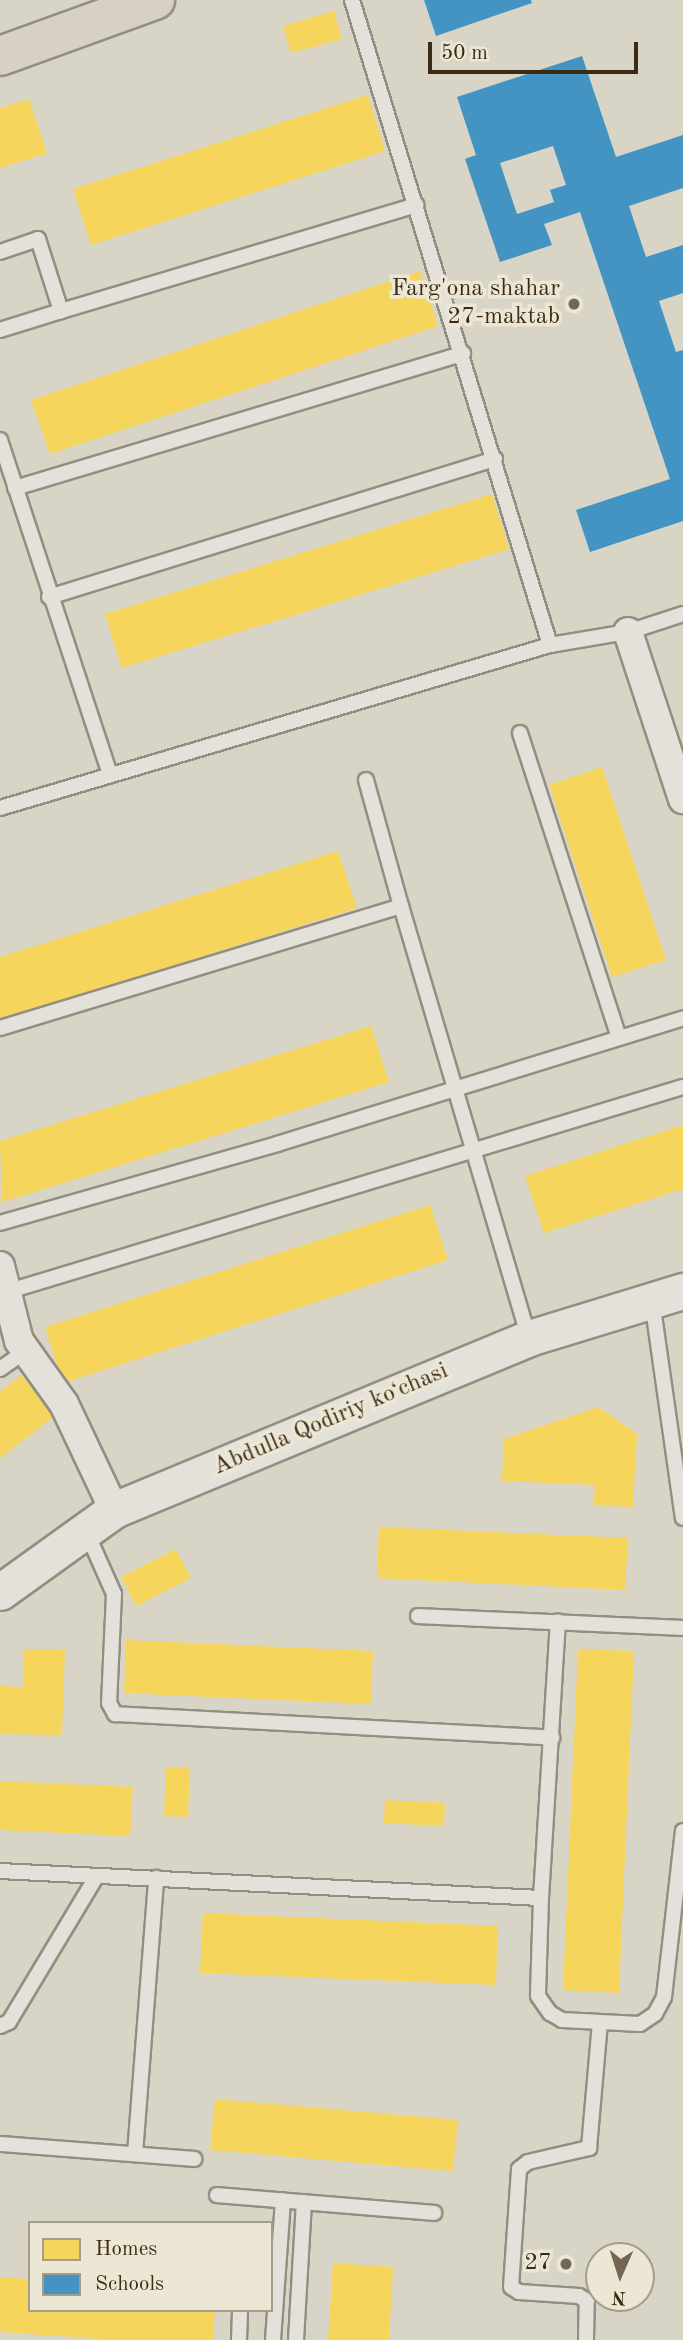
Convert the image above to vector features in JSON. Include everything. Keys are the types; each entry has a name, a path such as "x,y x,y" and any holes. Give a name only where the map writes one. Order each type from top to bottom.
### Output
{"main road":[{"path":"0,56 155,0"}],"street":[{"path":"628,632 683,799"},
{"path":"3,1279 19,1341 64,1404 114,1510"},
{"name":"Abdulla Qodiriy koʻchasi","path":"0,1592 114,1510 529,1338 667,1296"}],"lane":[{"path":"352,0 463,354 550,645"},
{"path":"0,330 417,205"},
{"path":"0,251 38,239 61,311"},
{"path":"15,488 463,354"},
{"path":"0,440 110,774"},
{"path":"50,597 495,459"},
{"path":"0,808 550,645 628,632 683,614"},
{"path":"520,733 620,1037"},
{"path":"366,780 454,1089 529,1338"},
{"path":"0,1028 401,906"},
{"path":"0,1223 454,1089 683,1018"},
{"path":"3,1279 473,1152 683,1087"},
{"path":"667,1296 683,1518"},
{"path":"0,1369 26,1351"},
{"path":"85,1530 114,1594 109,1703 115,1714 552,1738"},
{"path":"418,1616 683,1628"},
{"path":"558,1622 541,1898 538,1996 550,2013 562,2020 640,2024 655,2014 664,1997 683,1831"},
{"path":"0,1871 541,1898"},
{"path":"0,2026 9,2022 96,1877"},
{"path":"135,2154 156,1878"},
{"path":"586,2340 587,2301 579,2295 519,2292 511,2287 519,2169 528,2162 589,2148 600,2022"},
{"path":"0,2144 194,2158"},
{"path":"217,2195 435,2213"},
{"path":"273,2340 276,2228 283,2200"},
{"path":"296,2340 304,2202"},
{"path":"239,2340 240,2312"}],"building: Homes":[{"path":"334,11 342,39 291,53 283,26"},
{"path":"368,95 385,151 91,245 73,189"},
{"path":"29,99 47,153 0,168 0,108"},
{"path":"420,271 438,326 50,454 31,400"},
{"path":"492,494 509,549 122,668 105,614"},
{"path":"602,767 666,960 612,977 549,785"},
{"path":"338,851 357,908 0,1020 0,957"},
{"path":"371,1026 389,1082 2,1202 0,1141"},
{"path":"683,1125 683,1189 544,1233 525,1176"},
{"path":"430,1205 448,1260 63,1383 45,1327"},
{"path":"21,1375 56,1415 0,1458 0,1392"},
{"path":"598,1407 637,1434 633,1507 593,1505 595,1485 502,1481 504,1439"},
{"path":"379,1527 628,1538 625,1590 377,1578"},
{"path":"176,1549 191,1578 136,1606 121,1577"},
{"path":"126,1640 373,1651 371,1704 124,1693"},
{"path":"24,1649 65,1650 62,1735 0,1734 0,1686 23,1687"},
{"path":"578,1649 634,1651 619,1993 563,1990"},
{"path":"166,1767 190,1768 188,1817 164,1816"},
{"path":"0,1781 133,1787 130,1836 0,1830"},
{"path":"385,1800 445,1803 444,1826 384,1823"},
{"path":"203,1913 498,1926 496,1985 200,1973"},
{"path":"215,2099 458,2120 453,2171 210,2150"},
{"path":"333,2263 393,2267 389,2340 328,2340"},
{"path":"0,2277 28,2279 28,2312 215,2312 213,2340 116,2340 0,2332"}],"building: Schools":[{"path":"424,0 531,0 532,3 436,36"},
{"path":"582,56 616,157 683,135 683,188 629,206 646,257 683,245 683,293 659,301 676,352 683,350 683,521 590,552 576,510 670,479 580,212 544,224 552,245 500,262 465,159 476,155 457,97","holes":["553,146 566,185 550,190 554,202 517,214 500,163"]}],"place":[{"name":"Farg'ona shahar 27-maktab","path":"574,304"},
{"name":"27","path":"566,2264"}]}
